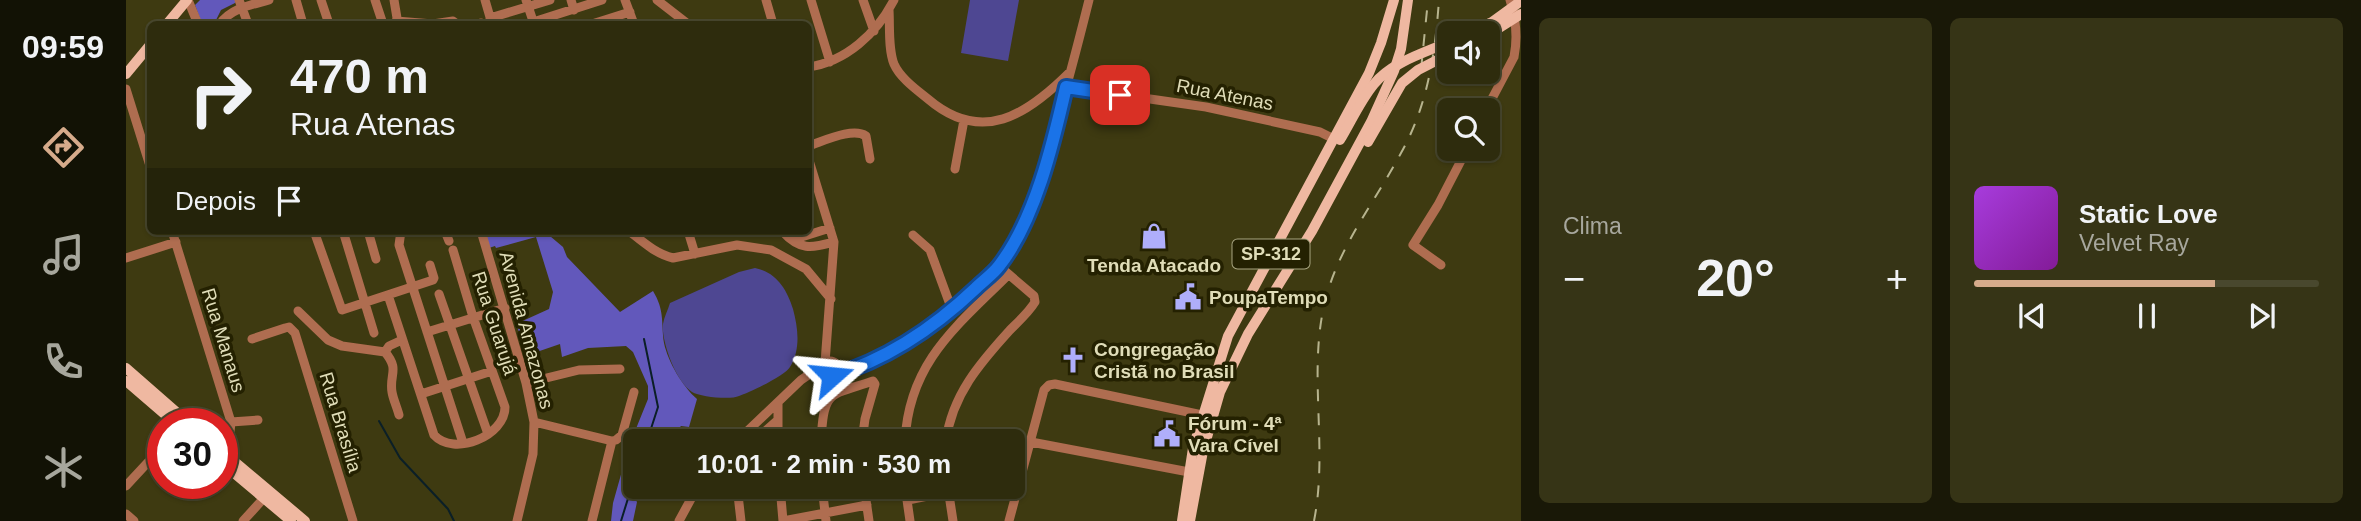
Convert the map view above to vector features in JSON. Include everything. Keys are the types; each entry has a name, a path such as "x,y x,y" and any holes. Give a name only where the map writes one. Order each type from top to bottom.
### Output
{"main road":[{"path":"170,21 188,0"},
{"path":"1336,139 1369,73 1394,0"},
{"name":"SP-312","path":"1190,521 1207,416 1248,334 1312,231 1385,94 1401,49 1408,0"},
{"path":"1493,21 1521,1"},
{"path":"1500,27 1521,14"},
{"path":"1336,139 1380,78 1397,65 1437,47"},
{"path":"126,74 147,49"},
{"path":"1312,231 1333,203 1402,83 1418,69 1437,60"},
{"name":"SP-312","path":"1182,521 1189,472 1228,336 1259,279 1285,241 1336,139"},
{"path":"126,368 172,408"},
{"path":"126,381 157,408"},
{"path":"238,463 305,521"},
{"path":"238,476 291,521"}],"street":[{"path":"188,0 197,21"},
{"path":"222,21 241,4 269,0"},
{"path":"296,0 302,21"},
{"path":"321,0 328,21"},
{"path":"375,0 382,21"},
{"path":"394,0 397,21"},
{"path":"485,0 486,21"},
{"path":"488,21 527,4 550,0"},
{"path":"571,0 574,10"},
{"path":"540,21 602,0"},
{"path":"625,0 633,21"},
{"path":"766,0 772,21"},
{"path":"811,0 830,62"},
{"path":"863,0 874,31"},
{"path":"812,66 830,62 874,31 894,0"},
{"path":"750,429 801,380 830,368 856,370 898,347 952,310 999,266 1017,237 1032,204 1089,0"},
{"path":"1492,98 1514,57 1516,47 1516,28 1510,0"},
{"path":"658,1 684,21"},
{"path":"241,4 247,21"},
{"path":"585,7 590,21"},
{"path":"889,10 893,59 897,68 944,113 964,120 994,120 1029,109 1070,72"},
{"path":"601,21 630,12"},
{"name":"Rua Atenas","path":"1066,87 1206,107 1320,132 1336,139"},
{"path":"126,89 147,156"},
{"path":"1047,95 1063,100"},
{"path":"955,169 964,120"},
{"path":"812,145 852,133 862,133 866,136 870,159"},
{"path":"1441,265 1413,245 1460,161"},
{"path":"812,170 834,243 827,338 830,368"},
{"path":"812,234 830,228"},
{"name":"Rua Manaus","path":"173,235 228,408"},
{"path":"315,235 338,305 344,311 411,285 433,280 430,265"},
{"path":"343,235 374,333"},
{"path":"369,235 376,259"},
{"path":"371,243 377,235"},
{"path":"400,235 399,245 411,285 463,443"},
{"name":"Rua Guarujá","path":"447,235 505,407 503,417 488,434"},
{"name":"Avenida Amazonas","path":"482,235 505,307 534,422 533,454 517,521"},
{"path":"634,235 647,246 673,258 737,245 771,250 806,270 831,299"},
{"path":"689,235 695,254"},
{"path":"786,235 811,248 834,243"},
{"path":"792,240 808,235"},
{"path":"913,235 930,250 952,310"},
{"path":"126,258 176,242"},
{"path":"949,429 956,403 965,385 986,357 1034,304 1034,296 999,266"},
{"path":"906,429 908,412 923,369 931,356 946,337 1009,275"},
{"path":"388,295 434,435 444,443 463,443 488,434 439,294"},
{"path":"427,332 505,307"},
{"path":"298,311 328,340 342,346 382,351 393,364 392,391 399,415"},
{"name":"Rua Brasília","path":"252,339 289,327 295,332 353,521"},
{"path":"382,351 402,338"},
{"path":"526,383 579,370 620,369"},
{"path":"421,394 492,371"},
{"path":"823,429 828,399 838,393 875,382 864,429"},
{"path":"1025,460 1044,390 1049,385 1055,384 1207,416"},
{"path":"534,422 616,440 622,435 634,393"},
{"path":"778,402 778,429"},
{"path":"238,422 258,420"},
{"path":"768,429 778,420"},
{"path":"592,521 612,441"},
{"path":"1031,442 1189,472"},
{"path":"126,486 147,463"},
{"path":"243,521 264,498"},
{"path":"679,521 691,499"},
{"path":"738,499 741,521"},
{"path":"781,499 783,521 825,517 867,505"},
{"path":"823,499 825,517"},
{"path":"866,499 869,521"},
{"path":"910,521 908,500 912,499"},
{"path":"950,499 953,521"},
{"path":"1009,521 1014,499"},
{"path":"126,514 134,521"}],"shaded area":[{"path":"200,0 236,0 221,10 216,21 201,21 195,5"},
{"path":"970,0 1019,0 1008,61 961,53"},
{"path":"485,235 549,235 563,247 567,257 620,312 653,291 661,311 664,343 669,358 681,381 697,399 689,427 636,429 648,399 648,386 633,352 626,346 588,348 562,357 560,344 528,355 516,324 549,309 553,292 536,237 496,248 489,248"},
{"path":"755,268 775,277 791,302 798,338 790,367 767,383 735,397 696,394 680,380 664,340 663,324 670,303 739,272"},
{"path":"623,467 623,499 635,499 637,502 633,521 611,521"}],"waterway":[{"path":"644,339 658,407 651,429"},
{"path":"379,421 400,458 448,509 454,521"},
{"path":"621,521 628,499"}],"railway":[{"path":"1421,70 1428,0"},
{"path":"1314,521 1319,464 1318,350 1327,294 1350,239 1401,153 1418,116 1429,79 1439,0"}],"place":[{"name":"Tenda Atacado","path":"1154,236"},
{"name":"PoupaTempo","path":"1188,297"},
{"name":"Congregação Cristã no Brasil","path":"1073,360"},
{"name":"Fórum - 4ª Vara Cível","path":"1167,434"}],"route":[{"path":"832,376 851,372 915,337 952,310 999,266 1017,237 1032,204 1066,87 1120,95"}]}
